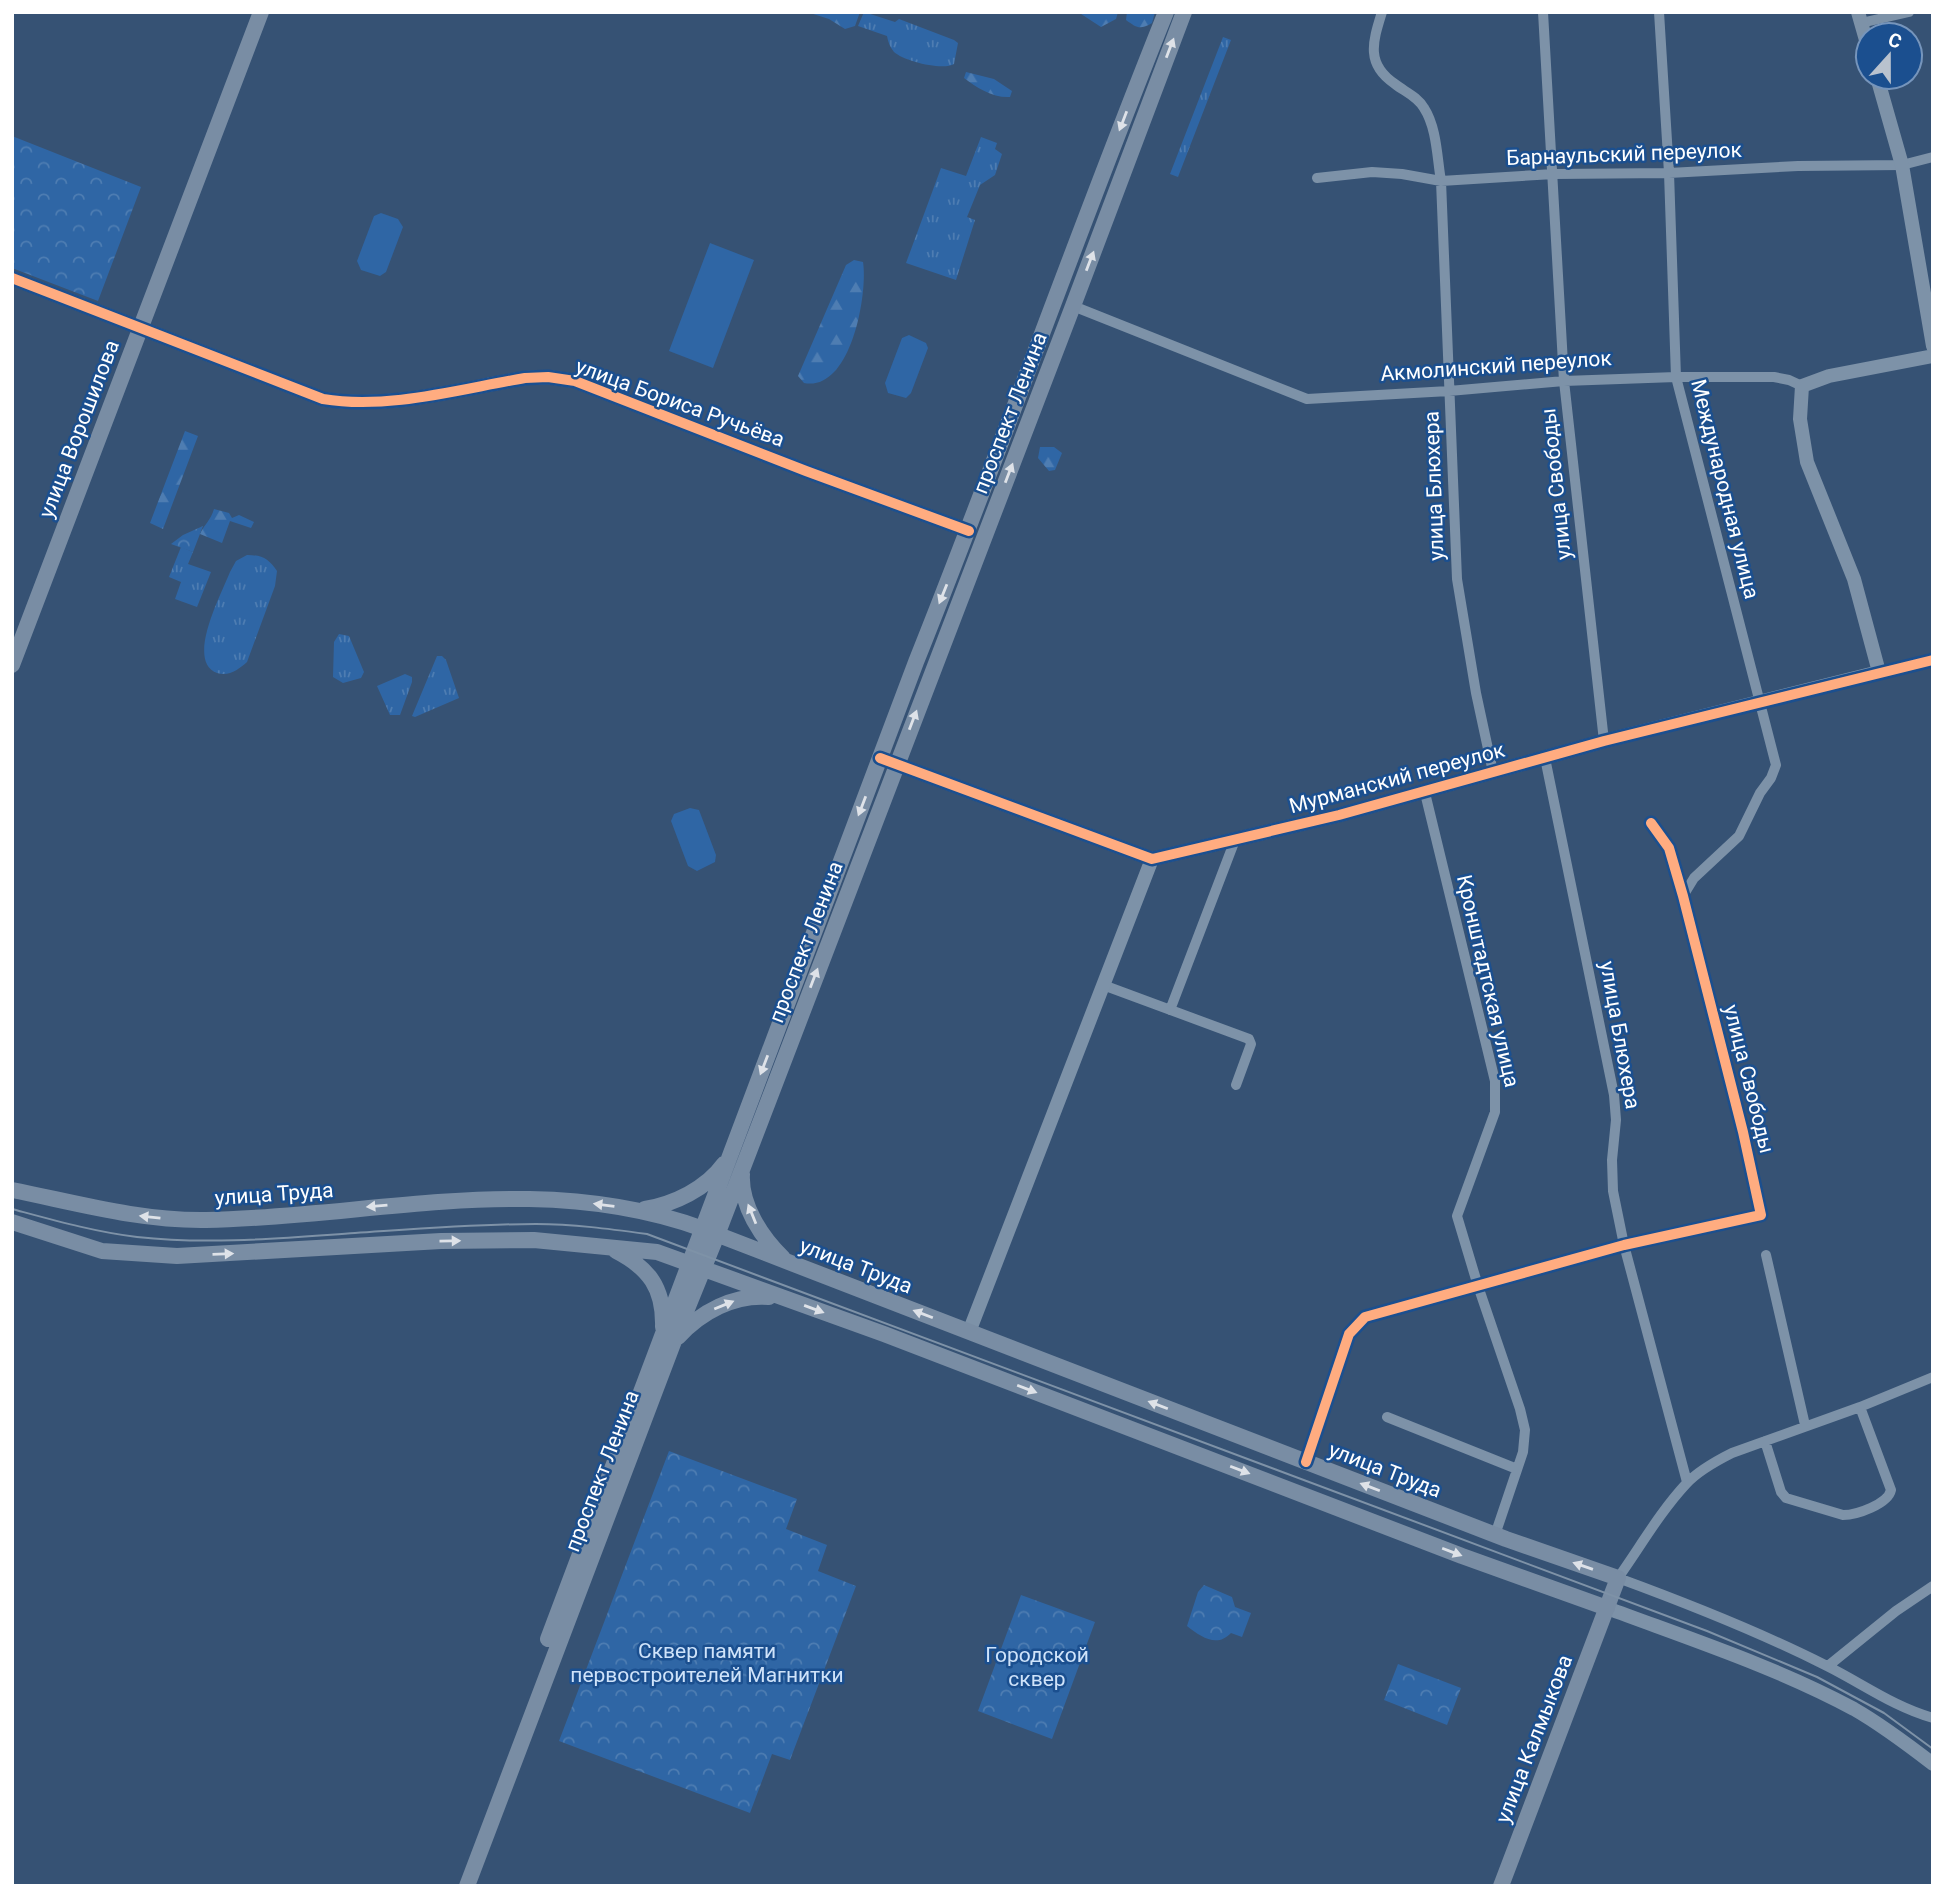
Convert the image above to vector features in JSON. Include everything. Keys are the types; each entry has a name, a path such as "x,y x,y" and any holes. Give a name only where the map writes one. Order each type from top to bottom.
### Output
{"main road":[{"name":"улица Ворошилова","path":"12,666 261,12"},
{"name":"проспект Ленина","path":"456,1886 710,1232 880,758 1166,12"},
{"name":"проспект Ленина","path":"739,1155 985,537 1184,12"},
{"name":"улица Бориса Ручьёва","path":"968,531 985,537"},
{"path":"640,1210 658,1207 689,1194 716,1176 739,1155"},
{"path":"739,1155 744,1193 751,1213 770,1246 787,1262"},
{"name":"улица Труда","path":"12,1190 102,1210 149,1217 205,1220 428,1202 546,1198 640,1210 710,1232 1495,1535 1618,1578"},
{"path":"12,1222 102,1251 177,1256 441,1241 534,1240 657,1252 1068,1404 1462,1556 1607,1608 1618,1578"},
{"path":"607,1247 637,1262 650,1276 663,1310 668,1339 729,1303 752,1296 785,1298"},
{"name":"проспект Ленина","path":"467,1886 668,1339"},
{"name":"улица Калмыкова","path":"1501,1886 1607,1608"}],"street":[{"name":"улица Блюхера","path":"1382,12 1373,43 1375,61 1383,75 1415,97 1425,108 1432,125 1441,181 1457,579 1476,693 1493,772"},
{"name":"улица Свободы","path":"1543,12 1564,381 1604,741"},
{"name":"Международная улица","path":"1659,12 1669,173 1676,377 1776,765 1739,836 1694,878 1683,896"},
{"path":"1860,18 1909,12"},
{"path":"1881,91 1902,165 1933,346"},
{"name":"Барнаульский переулок","path":"1317,178 1371,172 1441,181 1553,174 1902,165 1933,157"},
{"name":"улица Бориса Ручьёва","path":"12,278 323,399 349,403 382,403 525,378 548,377 575,381 818,476 968,531"},
{"name":"Акмолинский переулок","path":"1073,306 1307,398 1449,391 1564,381 1676,377 1774,377 1802,386"},
{"path":"1879,672 1854,579 1807,462 1800,419 1802,386 1829,376 1933,356"},
{"name":"Мурманский переулок","path":"1152,859 1425,793 1604,741 1933,660"},
{"path":"880,758 1152,859 969,1332"},
{"name":"улица Блюхера","path":"1545,758 1614,1095 1616,1119 1612,1191 1687,1482"},
{"name":"Кронштадтская улица","path":"1425,793 1496,1090 1495,1112 1457,1216 1525,1430 1522,1452 1495,1535"},
{"name":"улица Свободы","path":"1624,1245 1761,1215 1743,1132 1683,896 1669,848 1651,823"},
{"path":"1170,1010 1235,840"},
{"path":"1103,985 1251,1040 1236,1085"},
{"path":"1306,1462 1345,1344 1356,1324 1374,1313 1624,1245"},
{"path":"1766,1255 1805,1425"},
{"path":"1933,1377 1717,1461 1687,1482 1618,1578 1740,1626 1828,1666 1908,1711 1933,1718"},
{"path":"1765,1441 1781,1492 1786,1498 1843,1515 1852,1514 1884,1501 1891,1490 1860,1407"},
{"path":"1387,1417 1517,1469"},
{"path":"1828,1666 1896,1611 1933,1586"},
{"path":"1607,1608 1813,1688 1896,1735 1933,1763"}],"green space":[{"path":"807,12 860,12 855,26 845,29 829,19"},
{"path":"864,12 895,22 899,19 954,40 958,43 954,64 933,66 899,55 891,48 887,36 858,26"},
{"path":"1078,12 1118,12 1116,19 1101,27"},
{"path":"1127,12 1155,12 1152,23 1141,27 1126,20"},
{"path":"1223,37 1231,40 1178,177 1170,174"},
{"path":"966,72 994,79 1012,91 1010,97 997,96 980,89 964,78"},
{"path":"12,136 141,187 98,301 12,268"},
{"path":"981,137 997,143 995,149 1002,154 995,175 980,185 967,217 975,220 956,280 906,263 941,168 966,176"},
{"path":"381,213 398,219 403,227 386,272 380,276 361,270 357,261 374,216"},
{"path":"710,243 754,260 713,368 669,351"},
{"path":"854,260 863,262 864,277 859,317 853,338 845,357 834,372 820,382 804,383 798,376 846,265"},
{"path":"909,335 926,343 928,348 911,393 906,398 888,393 885,383 902,338"},
{"path":"185,431 198,436 163,529 150,523"},
{"path":"1040,447 1054,447 1062,453 1055,470 1049,471 1038,458"},
{"path":"214,509 229,513 232,518 239,515 254,522 251,528 230,521 222,543 200,534"},
{"path":"203,526 193,552 171,544 183,535"},
{"path":"181,547 193,552 188,564 211,572 197,607 175,599 181,582 169,577"},
{"path":"247,555 265,558 271,563 277,571 275,586 247,662 237,670 221,674 208,666 204,655 208,626 236,561"},
{"path":"339,634 349,636 364,672 361,678 343,683 333,677 334,642"},
{"path":"437,656 446,660 459,698 412,716"},
{"path":"405,674 412,677 412,682 400,715 390,715 377,686"},
{"path":"690,808 699,810 716,855 715,862 697,871 688,866 671,821 674,814"},
{"name":"Сквер памяти первостроителей Магнитки","path":"669,1451 797,1499 786,1529 827,1545 818,1571 856,1586 790,1760 772,1754 750,1813 559,1741"},
{"path":"1204,1585 1232,1597 1235,1607 1251,1613 1242,1637 1231,1633 1220,1640 1209,1639 1187,1626 1198,1592"},
{"name":"Городской сквер","path":"1021,1595 1095,1622 1052,1739 978,1711"},
{"path":"1398,1664 1461,1688 1447,1725 1384,1700"}],"tram line":[{"path":"12,1209 106,1232 164,1239 273,1239 513,1224 578,1226 647,1234 1707,1631 1817,1677 1884,1713 1933,1749"}],"cycle path":[{"path":"12,278 323,399 373,402 450,392 525,378 548,377 575,381 969,531"},
{"path":"880,758 1152,859 1339,815 1604,741 1933,660"},
{"path":"1306,1462 1349,1334 1365,1317 1624,1245 1761,1215 1743,1132 1683,896 1669,848 1651,823"}]}
